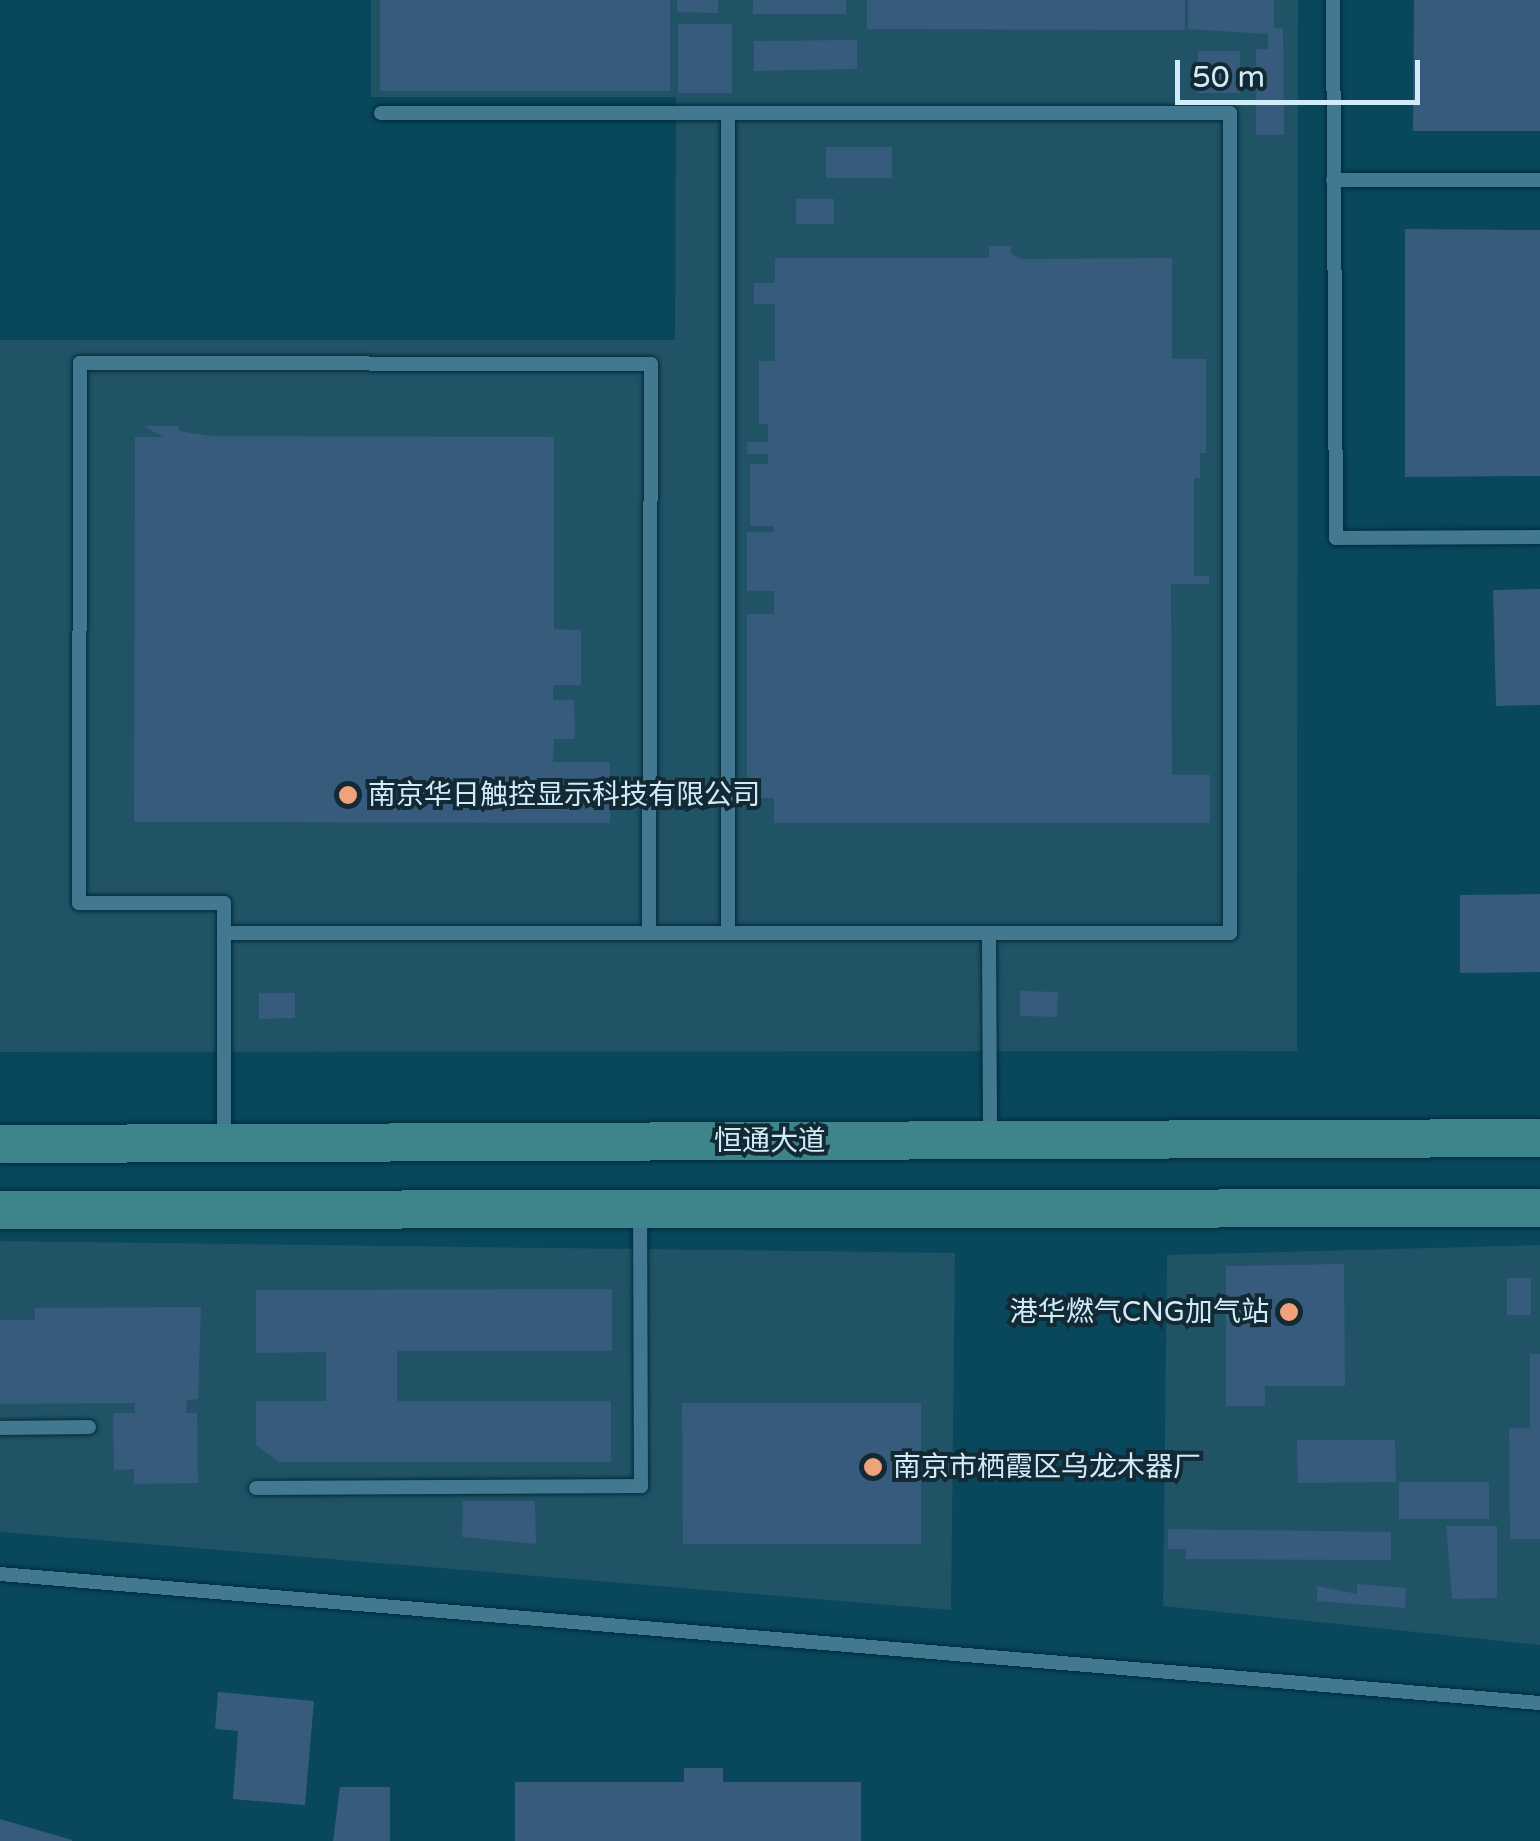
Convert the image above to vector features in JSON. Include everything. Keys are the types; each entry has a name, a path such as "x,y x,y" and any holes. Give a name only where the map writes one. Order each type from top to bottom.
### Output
{"main road":[{"name":"恒通大道","path":"0,1144 1540,1138"},
{"path":"0,1210 1540,1208"}],"lane":[{"path":"1333,0 1336,538 1540,537"},
{"path":"224,932 1230,932 1230,113 381,113"},
{"path":"728,113 728,932"},
{"path":"1333,180 1540,180"},
{"path":"224,1143 224,903 79,903 80,363 651,364 650,932"},
{"path":"989,932 990,1140"},
{"path":"256,1488 641,1486 640,1209"},
{"path":"0,1428 90,1428"},
{"path":"0,1574 1540,1703"}],"shaded area":[{"path":"371,0 1298,0 1297,1051 0,1052 0,340 675,340 676,97 371,97"},
{"path":"0,1241 955,1253 951,1610 0,1532"},
{"path":"1540,1245 1540,1645 1163,1606 1167,1255"}],"building":[{"path":"380,0 670,0 670,91 380,91"},
{"path":"677,0 718,0 718,13 677,12"},
{"path":"753,0 846,0 846,14 753,14"},
{"path":"867,0 1185,0 1185,30 867,29"},
{"path":"1188,0 1274,0 1274,28 1283,28 1284,135 1256,135 1256,49 1268,49 1268,34 1188,29"},
{"path":"1414,0 1540,0 1540,131 1413,131"},
{"path":"678,24 732,24 732,93 678,93"},
{"path":"857,40 857,69 754,71 754,41"},
{"path":"1198,51 1240,51 1240,93 1198,93"},
{"path":"826,147 892,147 892,178 826,178"},
{"path":"796,199 834,199 834,224 796,224"},
{"path":"1405,229 1540,230 1540,476 1405,477"},
{"path":"989,246 1011,246 1011,254 1022,259 1172,258 1172,359 1206,359 1206,453 1200,453 1200,478 1194,478 1194,576 1209,576 1209,584 1171,584 1172,775 1210,775 1210,823 774,823 774,798 747,798 747,614 774,614 774,591 747,591 747,532 774,532 774,526 750,526 750,464 768,464 768,454 747,454 747,442 768,442 768,424 759,424 759,361 775,361 775,304 754,304 754,283 775,283 775,258 989,258"},
{"path":"143,426 179,426 179,431 211,436 554,437 554,629 581,630 581,685 553,685 553,700 574,700 575,739 554,739 553,762 610,762 610,823 134,822 135,437 164,437"},
{"path":"1540,589 1540,705 1496,706 1493,590"},
{"path":"1540,894 1540,972 1460,973 1460,895"},
{"path":"1020,991 1058,992 1057,1017 1020,1016"},
{"path":"259,993 295,993 295,1018 259,1019"},
{"path":"1344,1264 1345,1386 1265,1386 1265,1406 1226,1406 1226,1266"},
{"path":"1507,1278 1531,1278 1531,1315 1507,1315"},
{"path":"612,1289 612,1351 397,1351 397,1401 611,1401 611,1462 279,1462 256,1445 256,1401 326,1401 326,1352 256,1353 256,1290"},
{"path":"201,1307 198,1399 187,1400 186,1413 197,1413 198,1483 134,1484 134,1469 114,1470 113,1413 135,1413 135,1403 0,1404 0,1320 35,1320 35,1308"},
{"path":"1530,1354 1540,1354 1540,1539 1510,1539 1509,1428 1530,1428"},
{"path":"682,1403 921,1403 921,1544 683,1544"},
{"path":"1297,1440 1395,1440 1396,1482 1298,1483"},
{"path":"1399,1482 1489,1482 1489,1519 1399,1519"},
{"path":"463,1501 535,1501 536,1544 462,1537"},
{"path":"1446,1526 1497,1526 1497,1598 1452,1599"},
{"path":"1168,1529 1391,1532 1391,1560 1186,1559 1186,1549 1168,1549"},
{"path":"1357,1584 1406,1588 1405,1608 1317,1601 1317,1586 1357,1594"},
{"path":"218,1692 314,1701 305,1805 233,1799 238,1731 215,1729"},
{"path":"684,1768 723,1768 723,1782 861,1782 861,1841 515,1841 515,1782 684,1782"},
{"path":"340,1787 390,1787 390,1841 333,1841"},
{"path":"0,1819 72,1840 72,1841 0,1841"}],"place":[{"name":"南京华日触控显示科技有限公司","path":"348,795"},
{"name":"港华燃气CNG加气站","path":"1289,1312"},
{"name":"南京市栖霞区乌龙木器厂","path":"873,1467"}]}
